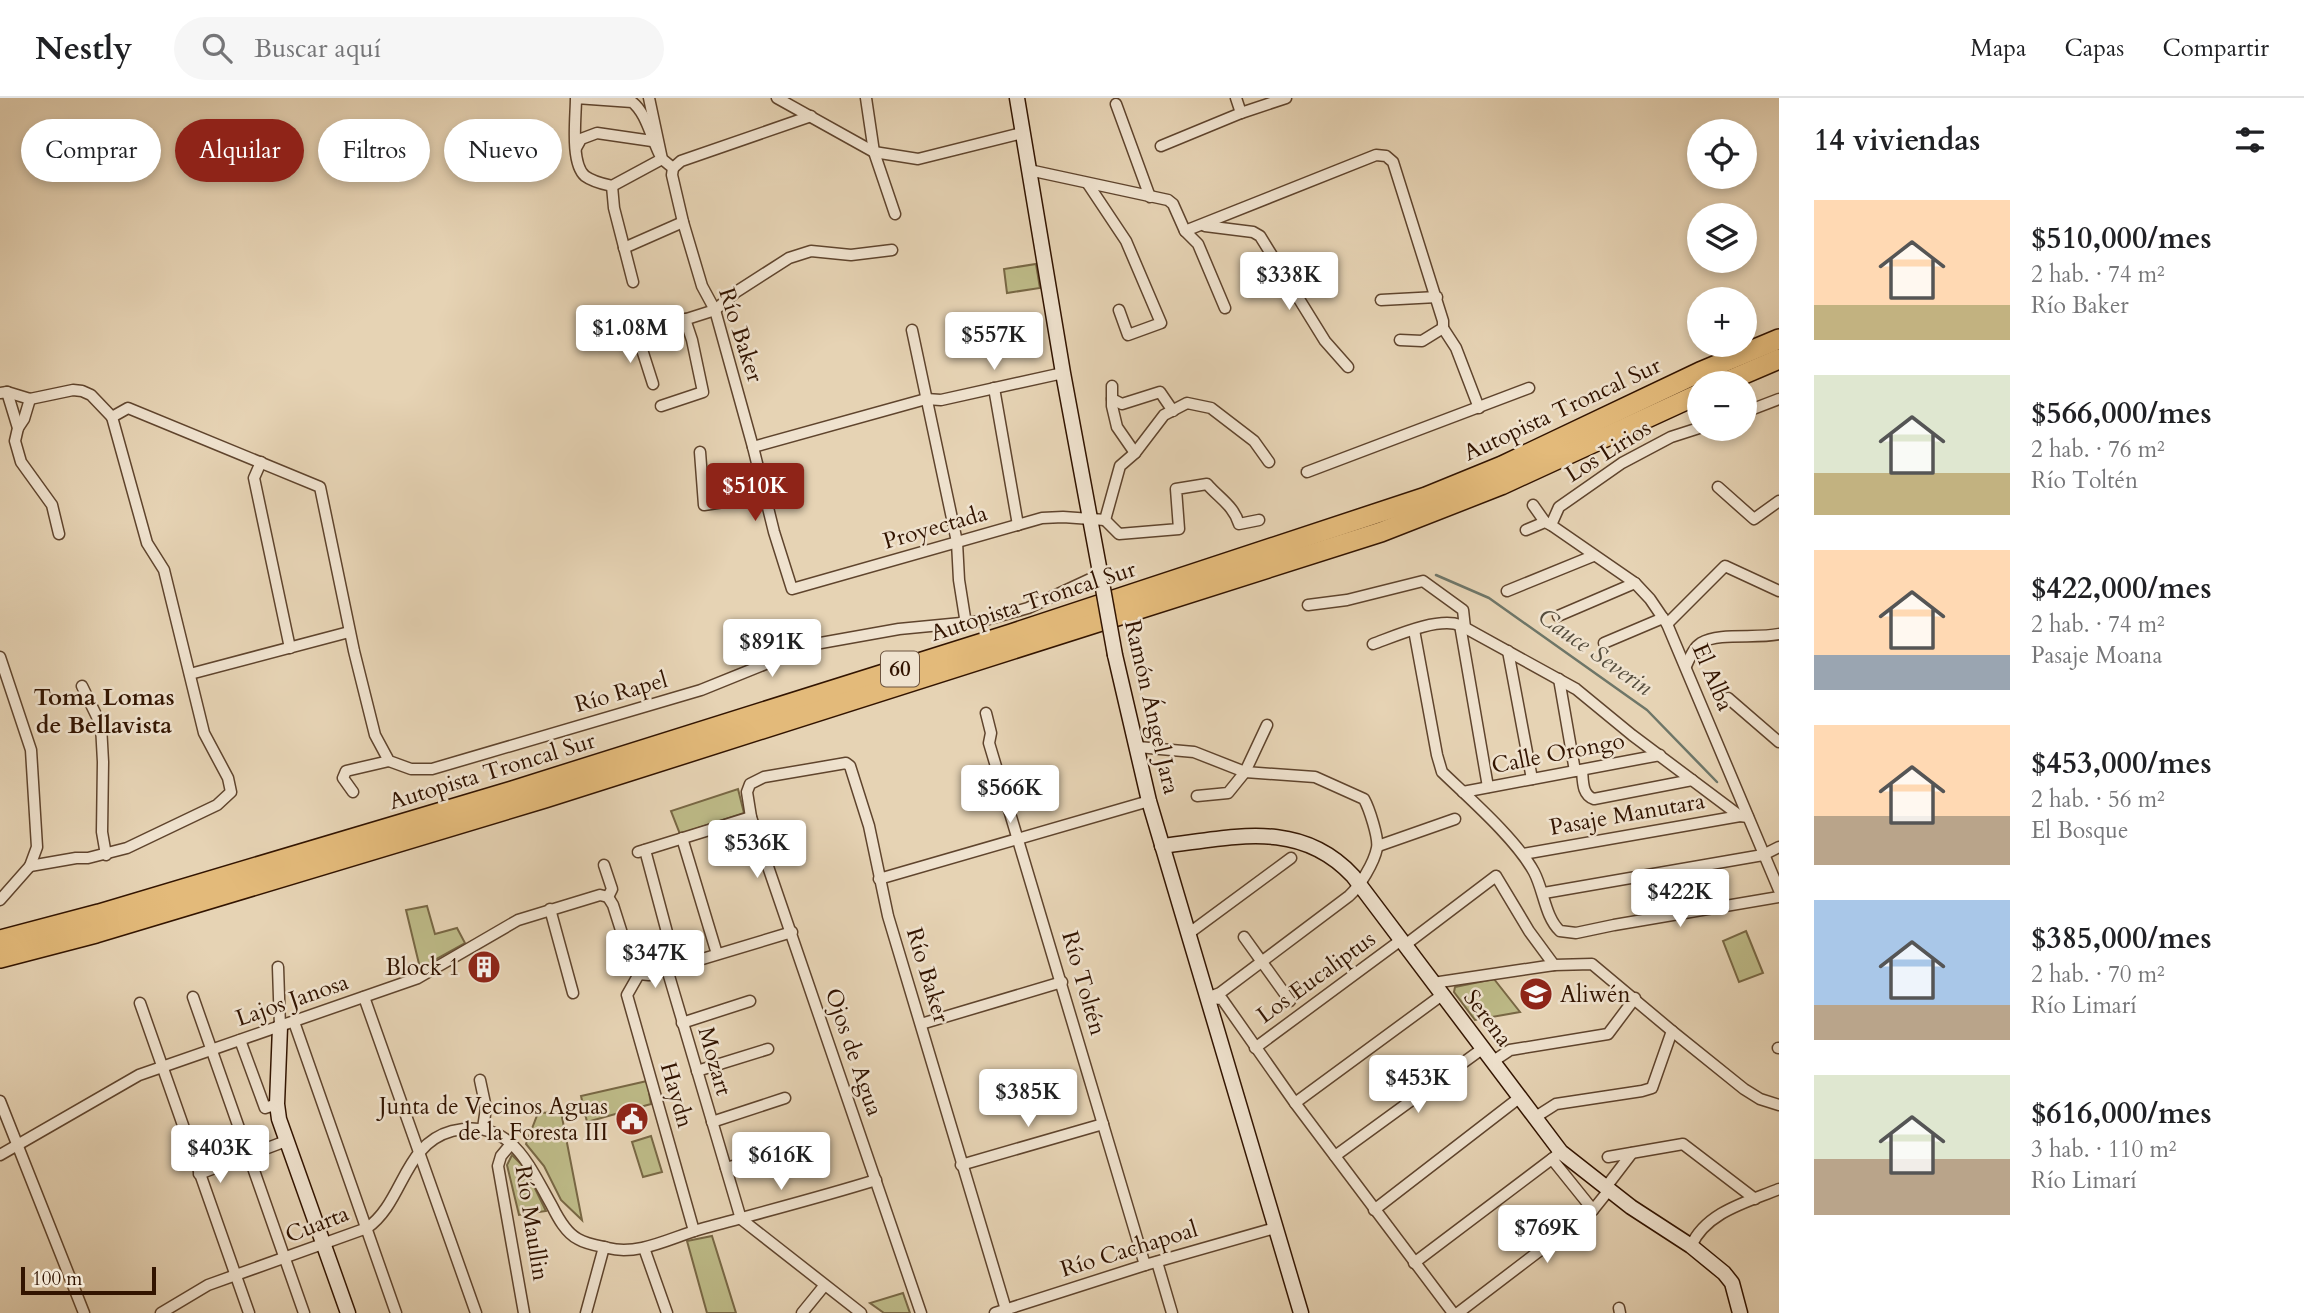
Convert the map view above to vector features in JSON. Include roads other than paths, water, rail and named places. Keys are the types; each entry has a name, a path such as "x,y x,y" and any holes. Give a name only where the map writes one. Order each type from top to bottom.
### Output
{"highway":[{"name":"Autopista Troncal Sur","path":"0,940 99,914 512,791 1011,634 1426,497 1489,471 1700,372 1779,339"},
{"path":"1751,371 1779,359"},
{"name":"Autopista Troncal Sur","path":"0,958 96,933 545,798 1381,532 1483,493 1687,400"}],"main road":[{"name":"Ramón Ángel Jara","path":"1017,98 1063,373 1098,519 1102,578 1115,655 1149,801 1301,1313"},
{"name":"Serena","path":"1162,846 1254,836 1287,837 1328,854 1360,885 1534,1118 1557,1156 1691,1246 1724,1273 1732,1283 1740,1313"},
{"path":"287,1025 277,1104 286,1141 348,1313"}],"street":[{"path":"662,159 612,186 587,178 580,171 576,160 576,98 632,102 643,114 652,141 662,159 673,168 681,161 811,116"},
{"path":"649,98 662,159"},
{"path":"778,98 874,152 918,159 1022,133"},
{"path":"866,98 874,152 895,214"},
{"path":"1236,98 1241,113"},
{"path":"1161,146 1241,113 1286,98"},
{"path":"1116,104 1150,197"},
{"path":"576,149 581,139 597,133 652,141"},
{"path":"1185,231 1376,155 1386,156 1393,162 1437,297 1443,328 1456,348 1479,408"},
{"name":"Río Baker","path":"673,168 683,222 702,286 715,310 774,532 792,589"},
{"path":"1029,170 1168,200 1173,204 1185,231 1198,244 1225,308"},
{"path":"1088,184 1126,241 1161,323 1128,334 1119,310"},
{"path":"612,186 614,208 633,282"},
{"path":"624,248 683,222"},
{"path":"1204,225 1254,232 1260,236 1325,341 1348,366"},
{"path":"621,343 715,310 736,292 789,258 811,251 851,255 892,250"},
{"path":"1381,300 1437,297"},
{"path":"661,406 703,392 685,319"},
{"path":"1400,340 1422,341 1443,328"},
{"path":"912,330 957,542 959,580 966,624"},
{"path":"638,337 653,384"},
{"path":"753,447 926,399 941,400 1063,373"},
{"path":"1112,386 1117,427 1135,453"},
{"path":"994,388 1018,526"},
{"path":"1307,472 1529,388"},
{"path":"4,393 30,399 73,390 82,391 92,396 112,416 147,543 164,570 204,733 228,778 231,792 217,805 127,848 106,855 30,866"},
{"path":"1112,399 1122,404 1160,392 1173,411"},
{"path":"4,393 18,428"},
{"path":"30,399 15,441 21,461 52,505 59,534"},
{"path":"1757,407 1779,399"},
{"path":"1259,520 1239,524 1235,510 1207,484 1176,489 1179,529 1119,534 1098,519 1120,466 1135,453 1164,415 1187,403 1211,408 1254,441 1269,462"},
{"path":"112,416 128,408 320,486 349,632 375,735 389,761 345,771 343,778 353,792"},
{"name":"Los Lirios","path":"1548,524 1559,507 1622,463 1671,437 1687,432"},
{"path":"699,452 704,506 765,496"},
{"path":"261,462 254,478 290,648"},
{"path":"1718,487 1754,519 1779,501"},
{"name":"El Alba","path":"1533,505 1548,524 1635,583 1665,621 1686,666 1744,816 1779,890"},
{"name":"Proyectada","path":"792,589 1042,518 1098,519"},
{"path":"1526,530 1548,524"},
{"path":"1507,591 1593,556"},
{"path":"1604,643 1665,621 1725,566 1779,591"},
{"name":"Río Rapel","path":"389,761 411,769 432,769 701,690 815,644 899,629 966,624 1028,608 1102,578"},
{"path":"1308,606 1347,600 1423,581 1463,610 1462,627 1488,787"},
{"path":"1558,616 1635,583"},
{"path":"1373,644 1414,630 1451,622 1462,627 1576,689 1692,780 1744,816"},
{"path":"1414,630 1438,764 1442,772 1522,854 1544,893 1551,922 1555,926 1566,934 1576,933 1779,897"},
{"path":"190,674 349,632"},
{"path":"1686,666 1700,643 1711,639 1779,634"},
{"path":"1508,651 1532,779"},
{"path":"0,657 31,750 37,847 30,866 0,900"},
{"path":"1559,679 1578,770 1588,797 1594,799 1692,780"},
{"path":"82,685 101,725 102,832 106,855"},
{"path":"1728,698 1779,742"},
{"name":"Río Toltén","path":"986,713 991,733 989,743 1145,1265"},
{"path":"1197,796 1228,793 1245,772 1267,725"},
{"path":"1138,747 1194,752 1245,772 1315,777 1364,799 1368,806 1378,846 1360,885 1220,993 1207,998"},
{"name":"Calle Orongo","path":"1463,792 1660,755"},
{"name":"Río Baker","path":"748,803 747,792 756,780 846,763 850,766 869,826 888,916 1002,1312"},
{"path":"879,879 1149,801"},
{"name":"Ojos de Agua","path":"748,803 921,1313"},
{"name":"Pasaje Manutara","path":"1522,854 1744,816"},
{"path":"717,954 682,838 751,817"},
{"path":"1378,846 1455,819"},
{"name":"Mozart","path":"682,838 642,851 672,968 682,1023 741,1219"},
{"path":"1544,893 1763,855 1779,847"},
{"path":"1188,934 1291,858"},
{"path":"604,865 612,889 608,897 633,968 639,974 649,975 792,932"},
{"name":"Los Eucaliptus","path":"1255,1048 1496,876 1529,931 1554,965"},
{"name":"Lajos Janosa","path":"0,1155 139,1075 418,978 518,920 600,895 608,897"},
{"path":"550,909 573,993"},
{"path":"1244,937 1290,1001"},
{"path":"1294,1103 1438,989 1554,965 1592,964 1744,1088 1760,1099 1779,1105"},
{"path":"278,967 287,1025 367,1228 396,1313"},
{"name":"Haydn","path":"639,974 627,995 694,1231"},
{"path":"921,1024 1062,982"},
{"path":"193,997 304,1313"},
{"path":"364,997 476,1313"},
{"path":"1207,998 1222,999 1294,1103 1453,1313"},
{"path":"1492,1062 1510,1050 1608,1034 1635,998"},
{"path":"682,1023 750,1001"},
{"path":"140,1003 248,1313"},
{"path":"1534,1118 1556,1104 1652,1088 1672,1031"},
{"path":"240,1040 265,1108 277,1104"},
{"path":"697,1071 768,1049"},
{"path":"1335,1156 1482,1049"},
{"path":"480,1080 486,1108 484,1128 511,1144 530,1167 561,1222 577,1239 612,1250 644,1248 694,1231 876,1180"},
{"path":"712,1122 785,1098"},
{"path":"1374,1210 1519,1098"},
{"path":"0,1101 84,1313"},
{"path":"961,1165 1103,1124"},
{"name":"Cuarta","path":"161,1313 194,1292 367,1228 383,1214 420,1151 432,1139 452,1131 484,1128"},
{"path":"199,1174 286,1141"},
{"name":"Río Maullin","path":"511,1144 501,1156 498,1166 524,1313"},
{"path":"1608,1157 1684,1144 1755,1199"},
{"path":"726,1168 800,1147"},
{"path":"1458,1313 1594,1210 1632,1153"},
{"path":"1414,1263 1557,1156"},
{"name":"Serena","path":"1557,1156 1594,1210"},
{"path":"1691,1246 1696,1234 1711,1219 1779,1189"},
{"path":"741,1219 861,1313"},
{"name":"Río Cachapoal","path":"1002,1312 1145,1265 1275,1228"},
{"path":"586,1313 604,1247"},
{"path":"644,1248 667,1313"},
{"path":"1157,1262 1172,1313"},
{"path":"802,1313 824,1286"}],"waterway":[{"name":"Cauce Severin","path":"1436,575 1489,598 1647,710 1717,782"}],"place":[{"name":"Block 1","path":"484,967"},
{"name":"Aliwén","path":"1536,994"},
{"name":"Junta de Vecinos Aguas de la Foresta III","path":"632,1119"}],"district":[{"name":"Toma Lomas de Bellavista","path":"104,711"}]}
